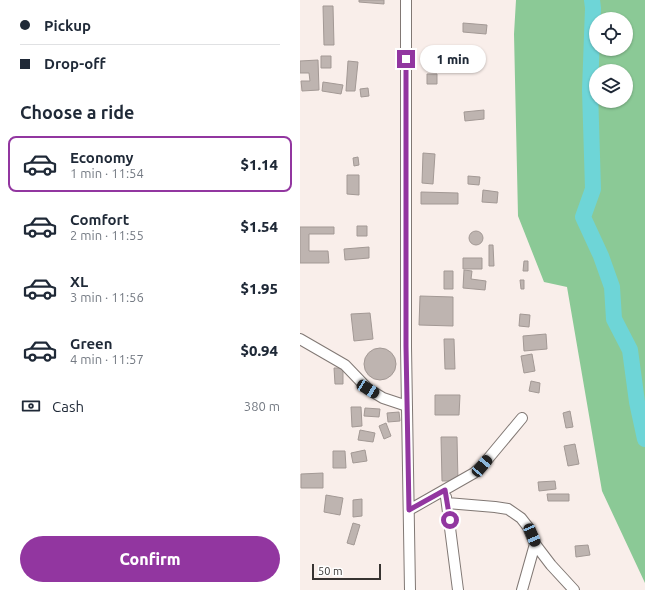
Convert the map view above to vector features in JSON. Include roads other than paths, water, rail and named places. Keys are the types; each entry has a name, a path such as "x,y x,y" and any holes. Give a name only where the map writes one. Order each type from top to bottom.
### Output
{"street":[{"path":"406,0 406,346 410,590"},
{"path":"300,339 345,365 368,389 383,398 407,406"},
{"path":"409,510 463,480 482,466 522,418"},
{"path":"445,490 458,590"},
{"path":"446,504 508,509 521,518 528,527 535,544 551,565 574,590"},
{"path":"522,590 535,544"}],"waterway":[{"path":"592,0 590,90 593,189 583,217 601,256 612,287 614,319 630,350 637,402 645,439"}]}
